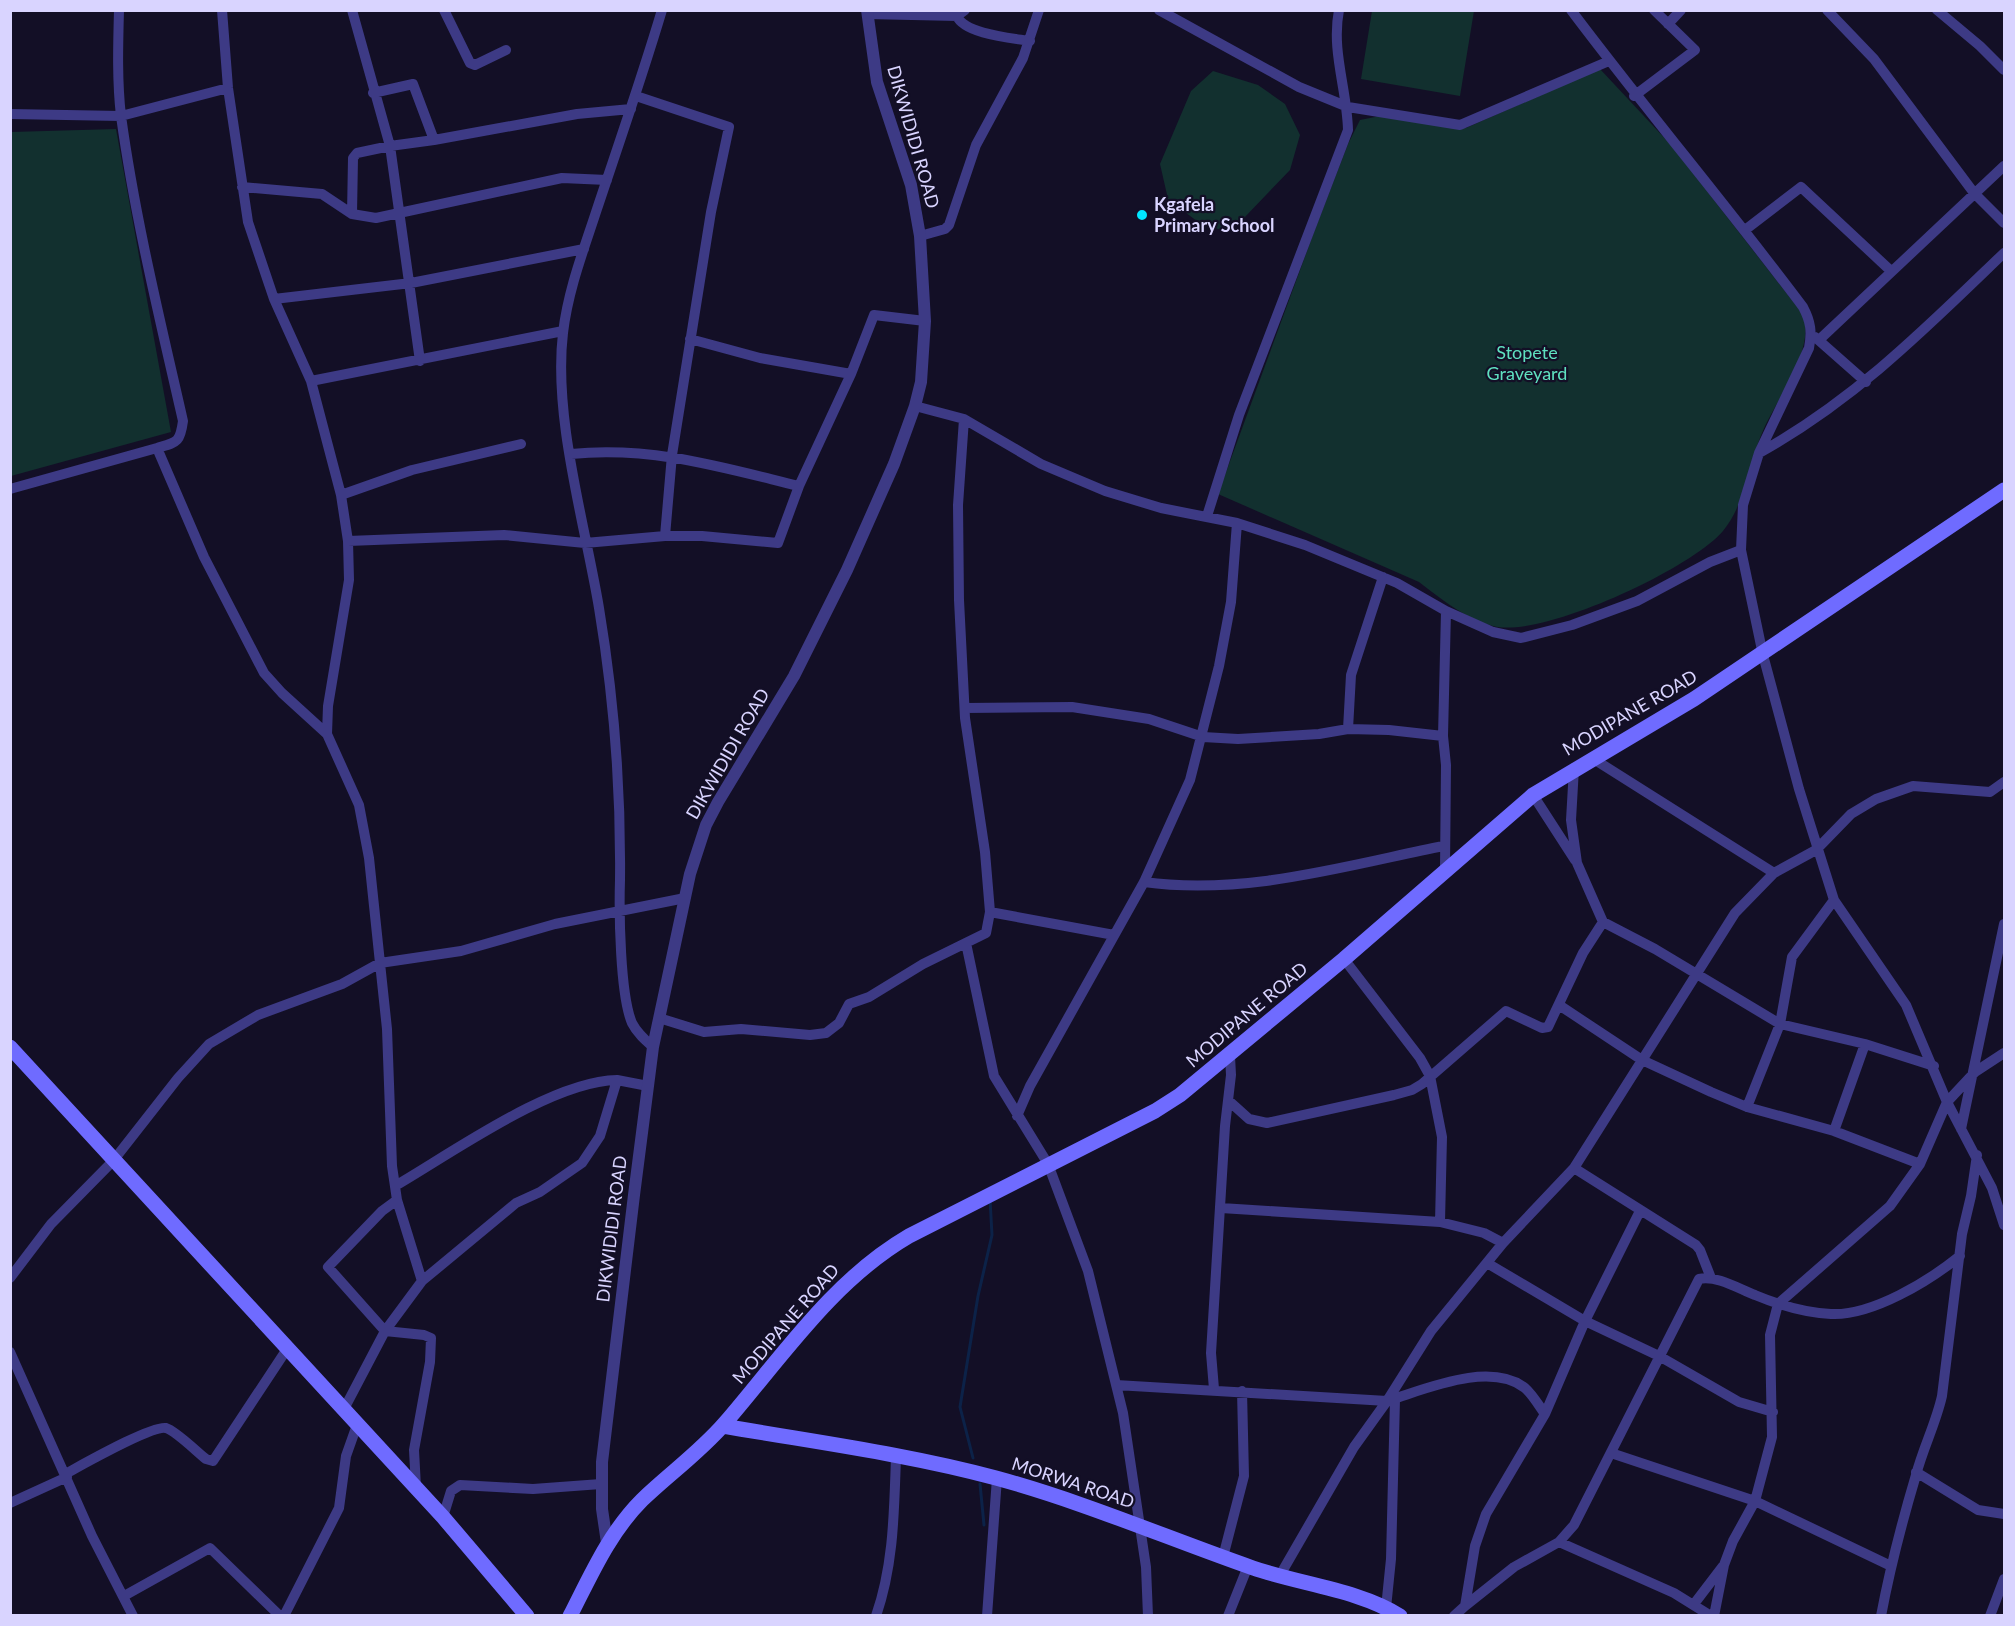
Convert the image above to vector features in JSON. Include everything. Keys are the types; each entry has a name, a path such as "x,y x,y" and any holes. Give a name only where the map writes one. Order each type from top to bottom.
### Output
{"main road":[{"name":"MODIPANE ROAD","path":"570,1616 607,1543 640,1502 700,1450 723,1426 806,1325 854,1275 909,1236 1166,1104 1230,1056 1344,959 1445,868 1533,795 1763,655 2004,490"},
{"path":"10,1047 343,1411 416,1487 527,1616"},
{"name":"MORWA ROAD","path":"723,1426 997,1478 1089,1506 1248,1566 1386,1608 1400,1616"}],"street":[{"path":"10,489 175,443 181,437 183,421 156,302 121,116 118,67 119,10"},
{"path":"222,10 228,88 242,187 253,240 274,299 311,381 341,495 348,541 346,606 329,697 327,734"},
{"path":"352,10 373,93 390,146 398,214 411,283 420,361"},
{"path":"444,10 472,64 506,50"},
{"path":"653,1047 636,1030 626,999 619,910 620,794 617,754 599,607 585,543 571,454 561,363 563,331 572,284 636,96 662,10"},
{"path":"920,236 948,228 976,145 1030,41 1040,10"},
{"path":"1160,10 1299,87 1348,107 1460,125 1609,61"},
{"path":"1207,516 1247,393 1346,138 1348,107 1337,55 1339,10"},
{"path":"1571,10 1634,96 1745,230 1803,307 1815,337 1866,382"},
{"path":"1634,96 1695,50 1654,10"},
{"path":"1668,24 1681,10"},
{"path":"1827,10 1874,58 1974,193 2004,223"},
{"path":"1937,10 1980,46 2004,70"},
{"path":"867,12 961,13 962,24 978,31 1030,41"},
{"name":"DIKWIDIDI ROAD","path":"607,1543 601,1484 648,1086 653,1047 675,955 685,898 706,825 794,676 847,570 894,464 915,406 924,360 925,321 920,236 911,185 877,81 867,12"},
{"path":"373,93 413,84 434,140"},
{"path":"10,114 121,116 228,88"},
{"path":"636,96 729,127 711,212 690,339 672,455 665,536"},
{"path":"352,213 353,158 357,153 577,114 631,109"},
{"path":"2004,166 1891,272 1815,337 1759,453 1743,505 1741,550 1763,655 1816,850 1834,900 1897,989 1934,1066 1947,1102 1977,1154 1992,1188 2004,1225"},
{"path":"242,187 322,194 352,213 376,218 477,194 562,178 607,180"},
{"path":"1745,230 1800,187 1891,272"},
{"path":"274,299 411,283 584,249"},
{"path":"1759,453 1804,429 1866,382 2004,253"},
{"path":"348,541 504,536 585,543 665,536 702,536 778,543 799,486 851,374 874,315 925,321"},
{"path":"311,381 563,331"},
{"path":"690,339 750,356 851,374"},
{"path":"915,406 964,419 1041,464 1105,491 1161,508 1237,523 1305,545 1383,577 1446,611 1493,632 1521,638 1572,625 1637,601 1710,562 1741,550"},
{"path":"659,1018 714,1033 741,1029 810,1035 826,1033 839,1023 849,1004 868,997 923,964 986,933 990,912 965,708 958,600 960,454 964,419"},
{"path":"341,495 412,470 521,444"},
{"path":"157,448 204,557 264,673 282,693 327,734 358,806 370,869 387,1029 392,1166 397,1200 422,1281"},
{"path":"571,454 620,450 672,455 799,486"},
{"path":"1017,1116 1144,882 1175,818 1203,737 1231,602 1237,523"},
{"path":"1348,729 1351,675 1383,577"},
{"path":"1445,868 1443,846 1446,765 1443,736 1446,611"},
{"path":"965,708 1072,707 1149,719 1203,737 1274,738 1348,729 1389,730 1443,736"},
{"path":"1592,758 1774,873"},
{"path":"1574,768 1571,820 1577,863"},
{"path":"1990,792 2004,782"},
{"path":"1279,1576 1354,1447 1391,1400 1431,1331 1503,1243 1574,1168 1735,913 1774,873 1816,850 1851,814 1876,799 1913,786 2004,795"},
{"path":"1533,795 1577,863 1603,922 1655,949 1780,1024 1865,1044 1934,1066"},
{"path":"1144,882 1191,886 1230,885 1354,865 1443,846"},
{"path":"10,1278 51,1224 113,1161 178,1078 209,1044 258,1015 342,984 380,963 461,951 555,924 685,898"},
{"path":"1747,1107 1780,1024 1792,957 1834,900"},
{"path":"990,912 1114,935"},
{"path":"1229,1101 1249,1119 1267,1123 1412,1090 1506,1011 1542,1028 1548,1027 1583,953 1603,922"},
{"path":"1961,1129 1975,1072 2004,924"},
{"path":"966,943 989,1062 1017,1116 1048,1164 1088,1271 1116,1385 1146,1567 1148,1616"},
{"path":"1344,959 1420,1058 1430,1076 1442,1137 1440,1222"},
{"path":"1559,1005 1642,1060 1747,1107 1834,1131 1920,1164"},
{"path":"1834,1131 1865,1044"},
{"path":"1559,1542 1694,1604 1712,1616 1724,1565 1737,1533 1755,1501 1772,1437 1770,1335 1778,1304 1890,1206 1920,1164 1947,1102 1975,1072 2004,1053"},
{"path":"1215,1389 1211,1353 1229,1101 1230,1056"},
{"path":"395,1186 518,1113 582,1085 616,1080 648,1086"},
{"path":"343,1411 385,1331 422,1281 516,1203 540,1192 582,1163 600,1136 616,1080"},
{"path":"1881,1616 1891,1566 1916,1473 1942,1396 1960,1256 1977,1154"},
{"path":"1574,1168 1695,1245 1700,1250 1711,1278"},
{"path":"1992,1188 2004,1185"},
{"path":"397,1200 382,1211 327,1267 385,1331 424,1335 431,1338 433,1343 414,1450 416,1487"},
{"path":"1221,1208 1440,1222 1484,1233 1503,1243"},
{"path":"1465,1605 1475,1546 1486,1514 1545,1414 1585,1321 1640,1211"},
{"path":"1454,1616 1514,1567 1559,1542 1577,1519 1695,1283 1701,1278 1711,1278 1778,1304 1842,1314 1880,1303 1922,1284 1960,1256"},
{"path":"1487,1263 1585,1321 1659,1356 1739,1402 1773,1412"},
{"path":"10,1503 66,1476 130,1440 162,1428 170,1430 206,1459 213,1461 287,1349"},
{"path":"10,1352 92,1536 133,1616"},
{"path":"1116,1385 1391,1400 1453,1379 1494,1377 1512,1381 1526,1389 1545,1414"},
{"path":"1223,1557 1244,1476 1242,1391"},
{"path":"1386,1608 1391,1559 1391,1400"},
{"path":"124,1596 210,1548 282,1616 339,1508 346,1456 357,1425"},
{"path":"1611,1453 1755,1501 1891,1566"},
{"path":"876,1616 886,1584 892,1550 896,1457"},
{"path":"1916,1473 1978,1510 2004,1514"},
{"path":"987,1616 997,1478"},
{"path":"443,1518 450,1491 460,1485 521,1489 601,1484"},
{"path":"1694,1604 1724,1565"},
{"path":"1228,1616 1248,1566"},
{"path":"1990,1616 2004,1579"}],"green space":[{"path":"1372,11 1474,11 1460,96 1361,79"},
{"name":"Stopete Graveyard","path":"1600,69 1671,145 1805,317 1804,345 1799,359 1765,426 1743,494 1731,520 1723,531 1706,547 1680,564 1614,598 1545,622 1515,627 1493,626 1445,602 1419,582 1218,494 1314,232 1348,144 1360,120 1380,116 1466,128"},
{"path":"1213,71 1258,85 1285,104 1300,135 1290,170 1243,219 1224,231 1198,222 1168,199 1160,164 1191,91"},
{"path":"116,129 171,432 11,476 11,132"}],"waterway":[{"path":"973,1458 960,1407 978,1296 992,1235 990,1199"},
{"path":"980,1484 984,1525"}],"place":[{"name":"Kgafela Primary School","path":"1142,215"}]}
